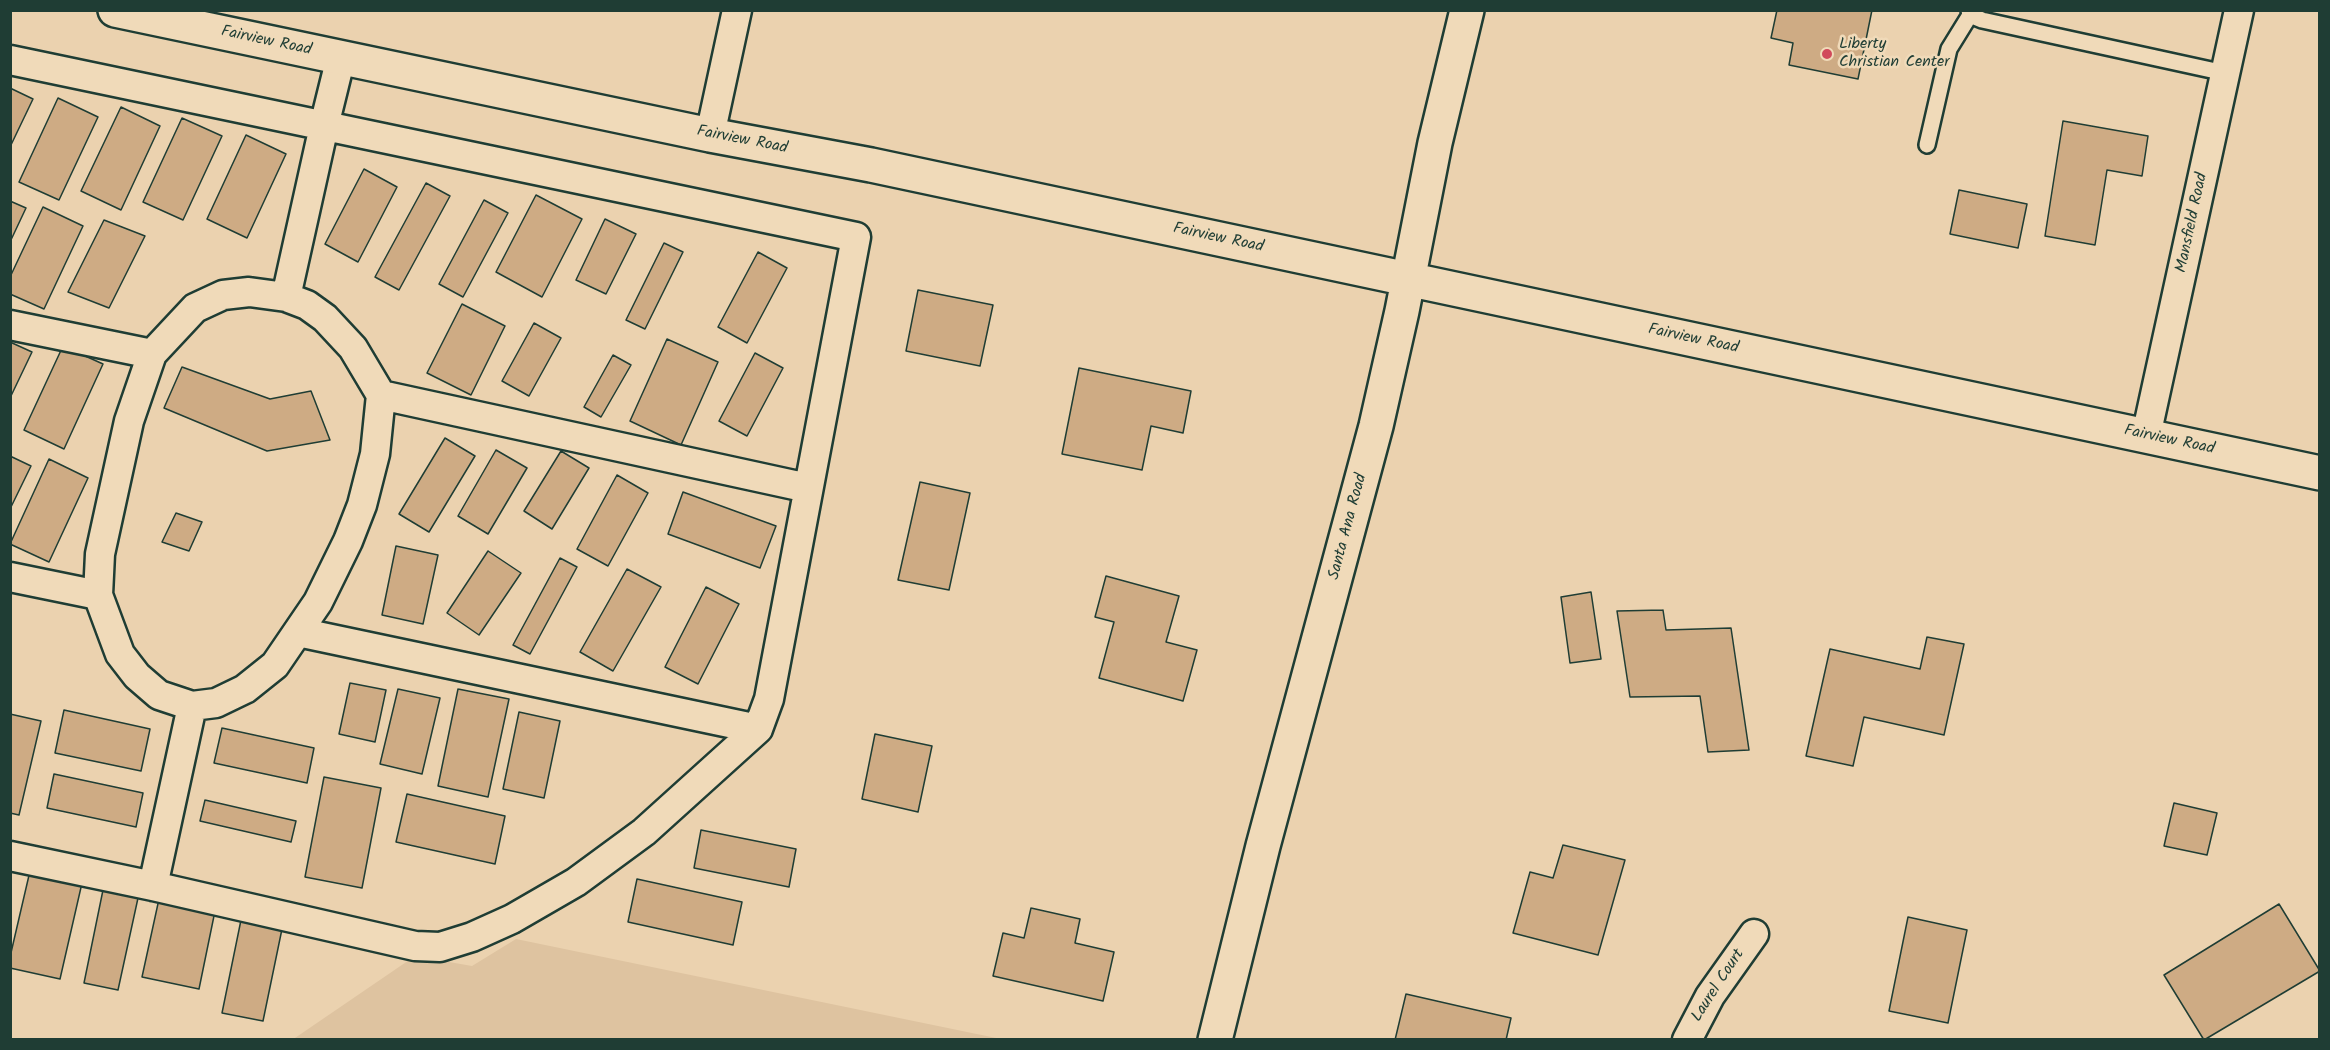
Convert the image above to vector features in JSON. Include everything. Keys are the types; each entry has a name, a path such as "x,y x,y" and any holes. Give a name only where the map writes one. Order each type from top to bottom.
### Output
{"main road":[{"name":"Fairview Road","path":"115,10 710,135 883,168 2319,473"},
{"name":"Santa Ana Road","path":"1215,1040 1263,846 1376,426 1435,143 1467,10"}],"street":[{"path":"710,135 737,10"},
{"name":"Mansfield Road","path":"2146,436 2239,10"},
{"path":"286,297 341,57"},
{"path":"10,60 856,237 769,699 758,729 644,832 576,882 512,919 472,938 440,947 415,946 10,856"},
{"path":"249,292 286,297 307,305 325,318 353,348 381,395 375,454 362,506 348,541 318,602 275,665 245,689 216,703 192,706 159,695 137,676 120,654 98,596 100,554 129,421 152,354 195,308 223,295 249,292"},
{"path":"10,325 152,354"},
{"path":"381,395 808,488"},
{"path":"10,577 98,596"},
{"path":"298,632 758,729"},
{"path":"153,886 192,706"},
{"name":"Laurel Court","path":"1687,1040 1710,996 1754,933"}],"lane":[{"path":"1927,145 1949,49 1969,13 1982,20 2226,73"}],"shaded area":[{"path":"516,939 1001,1039 292,1040 415,956 472,966"}],"building":[{"name":"Liberty Christian Center","path":"1777,10 1872,10 1858,79 1789,65 1793,43 1771,38"},
{"path":"10,88 33,99 10,147"},
{"path":"58,98 98,117 59,200 19,182"},
{"path":"121,107 160,126 121,210 81,191"},
{"path":"182,118 222,136 183,220 143,202"},
{"path":"2063,121 2148,136 2142,176 2107,170 2095,245 2045,236"},
{"path":"246,135 286,154 247,238 207,219"},
{"path":"364,169 397,187 358,262 325,244"},
{"path":"426,183 450,196 399,290 375,277"},
{"path":"1959,190 2027,204 2018,248 1950,234"},
{"path":"536,195 582,219 542,297 496,272"},
{"path":"484,200 508,213 463,297 439,284"},
{"path":"10,201 26,208 10,242"},
{"path":"43,207 83,226 44,309 10,294 10,277"},
{"path":"605,219 636,234 606,294 576,280"},
{"path":"104,220 145,236 109,308 68,292"},
{"path":"664,243 683,252 645,329 626,320"},
{"path":"758,252 787,268 747,343 718,327"},
{"path":"918,290 993,305 980,366 906,351"},
{"path":"462,304 505,326 471,395 427,373"},
{"path":"534,323 561,338 529,396 502,381"},
{"path":"667,339 718,362 681,445 630,421"},
{"path":"10,342 32,352 10,398"},
{"path":"63,346 103,364 64,449 24,430"},
{"path":"755,353 783,368 747,436 719,421"},
{"path":"613,355 631,365 601,417 584,407"},
{"path":"182,367 270,399 311,391 330,440 267,451 164,408"},
{"path":"1079,368 1191,391 1183,433 1151,426 1142,470 1062,454"},
{"path":"445,438 475,456 429,532 399,514"},
{"path":"496,450 527,468 488,534 458,516"},
{"path":"561,451 589,468 552,529 524,511"},
{"path":"10,456 31,466 10,509"},
{"path":"49,459 88,478 49,562 10,544"},
{"path":"617,475 648,493 608,566 577,549"},
{"path":"920,482 970,493 949,590 898,580"},
{"path":"683,492 776,526 760,568 668,534"},
{"path":"176,513 202,522 189,551 162,542"},
{"path":"396,546 438,555 423,624 382,615"},
{"path":"488,551 521,573 479,635 447,613"},
{"path":"560,558 577,567 530,654 513,645"},
{"path":"627,569 661,587 613,671 580,652"},
{"path":"1106,576 1179,596 1166,642 1197,650 1183,701 1099,678 1114,622 1095,617"},
{"path":"706,587 739,604 698,684 665,667"},
{"path":"1591,592 1601,659 1570,663 1561,597"},
{"path":"1663,610 1666,630 1731,628 1749,750 1708,752 1700,696 1630,697 1617,611"},
{"path":"1927,637 1964,644 1944,735 1864,717 1853,766 1806,756 1830,649 1920,669"},
{"path":"350,683 386,690 375,742 339,734"},
{"path":"398,689 440,698 422,774 380,764"},
{"path":"458,689 509,699 488,797 438,786"},
{"path":"64,710 150,729 141,771 55,753"},
{"path":"519,712 560,721 544,798 503,789"},
{"path":"10,714 41,721 19,815 10,813"},
{"path":"222,728 314,748 307,783 214,763"},
{"path":"875,734 932,746 918,812 862,799"},
{"path":"54,774 143,793 136,827 47,808"},
{"path":"324,777 381,788 362,888 305,877"},
{"path":"407,794 505,816 495,864 396,842"},
{"path":"205,800 296,821 291,842 200,821"},
{"path":"2174,803 2217,813 2207,855 2164,846"},
{"path":"701,830 796,849 789,887 694,868"},
{"path":"1563,845 1625,860 1598,955 1513,933 1530,872 1553,878"},
{"path":"30,871 82,883 60,979 10,968 10,957"},
{"path":"637,879 742,902 733,945 628,922"},
{"path":"103,890 138,898 118,990 84,983"},
{"path":"159,899 215,911 199,989 142,977"},
{"path":"2279,904 2320,971 2204,1040 2164,975"},
{"path":"1031,908 1080,919 1075,943 1114,952 1103,1001 993,976 1003,933 1024,938"},
{"path":"1908,917 1967,930 1948,1023 1889,1011"},
{"path":"241,920 282,929 263,1021 222,1013"},
{"path":"1406,994 1511,1018 1506,1040 1395,1040"}],"place":[{"name":"Liberty Christian Center","path":"1827,54"}]}
